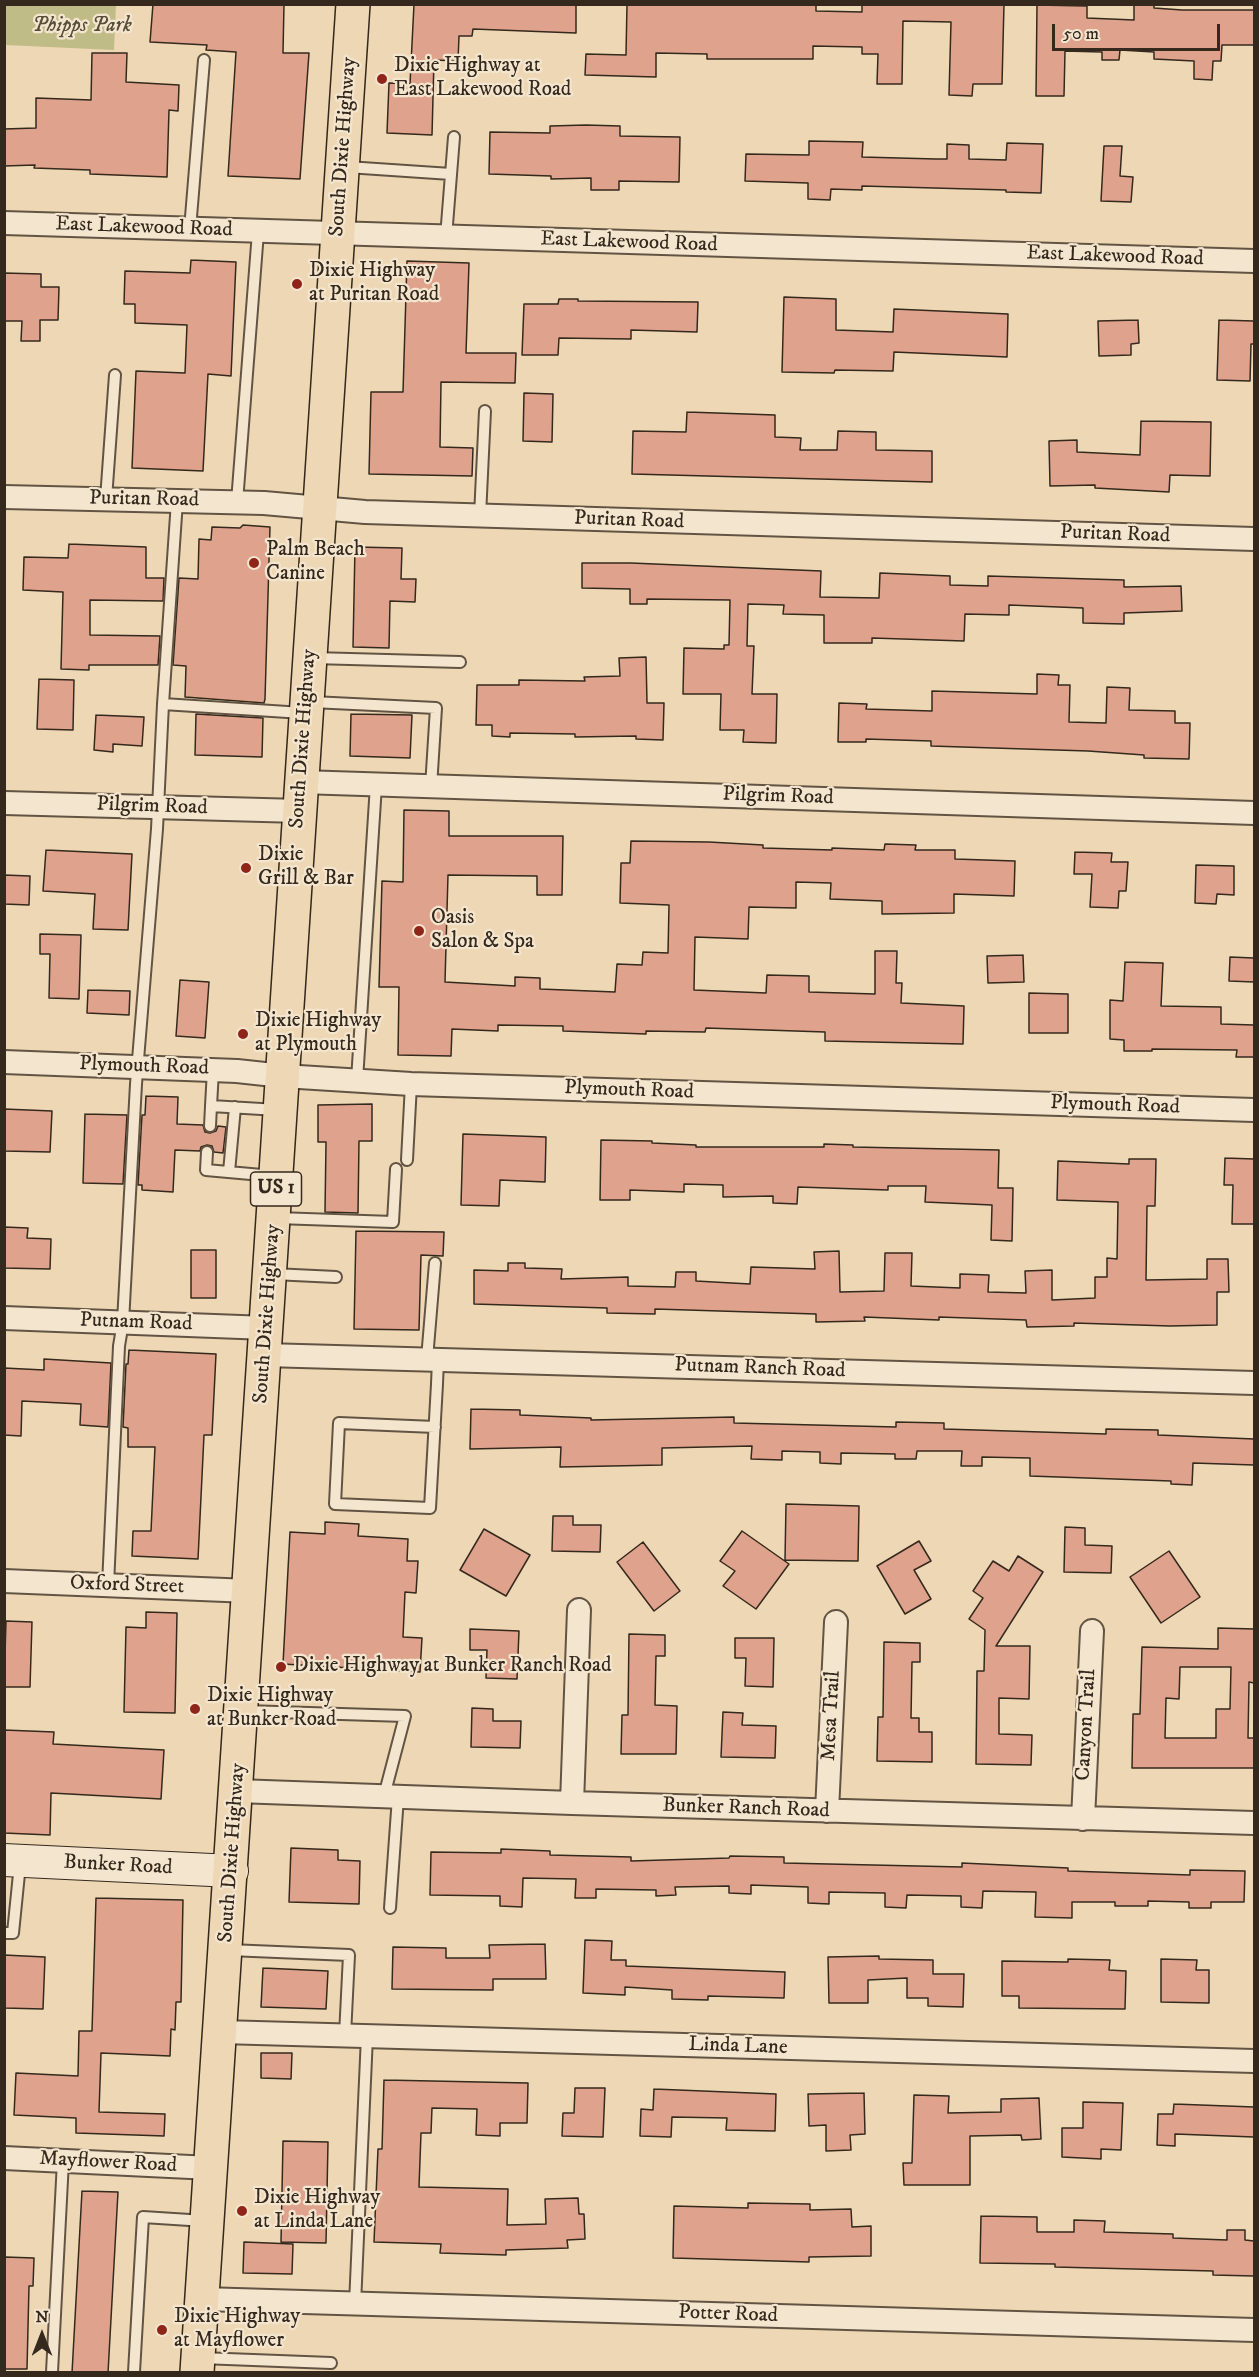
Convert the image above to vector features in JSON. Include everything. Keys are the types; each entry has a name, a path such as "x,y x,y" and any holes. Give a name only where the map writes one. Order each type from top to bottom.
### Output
{"main road":[{"name":"South Dixie Highway","path":"197,2365 232,1871 353,4"}],"street":[{"name":"East Lakewood Road","path":"4,223 339,235 1254,261"},
{"name":"Puritan Road","path":"4,497 237,502 319,509 480,516 1254,539"},
{"name":"Pilgrim Road","path":"4,803 158,807 301,797 376,785 1254,813"},
{"name":"Plymouth Road","path":"4,1062 213,1070 411,1084 1254,1110"},
{"name":"Putnam Road","path":"4,1318 123,1322 266,1341"},
{"name":"Putnam Ranch Road","path":"266,1341 433,1359 1254,1383"},
{"name":"Oxford Street","path":"4,1581 250,1591"},
{"path":"572,1803 579,1610"},
{"name":"Mesa Trail","path":"827,1811 836,1622"},
{"name":"Canyon Trail","path":"1083,1819 1092,1631"},
{"name":"Bunker Ranch Road","path":"237,1791 1254,1823"},
{"name":"Bunker Road","path":"12,1860 232,1871"},
{"name":"Linda Lane","path":"221,2032 1254,2061"},
{"name":"Mayflower Road","path":"4,2158 211,2168"},
{"name":"Potter Road","path":"202,2299 1254,2330"}],"lane":[{"path":"190,229 204,60"},
{"path":"447,238 454,137"},
{"path":"343,167 451,174"},
{"path":"237,502 258,232"},
{"path":"106,499 115,375"},
{"path":"480,516 485,411"},
{"path":"108,1586 119,1346 123,1322 136,1084 158,807 177,501"},
{"path":"309,658 460,662"},
{"path":"163,704 306,708 436,708 431,786"},
{"path":"357,1080 376,785"},
{"path":"210,1126 213,1070"},
{"path":"407,1160 411,1084"},
{"path":"211,1106 280,1110"},
{"path":"229,1172 235,1107"},
{"path":"207,1152 206,1170 276,1176"},
{"path":"274,1218 393,1222 396,1169"},
{"path":"435,1263 433,1359 435,1427 430,1508 334,1504 339,1423 435,1427"},
{"path":"270,1273 336,1277"},
{"path":"242,1711 405,1716 391,1797 390,1908"},
{"path":"4,1933 13,1933 12,1860"},
{"path":"226,1950 349,1955 345,2035"},
{"path":"355,2304 367,2036"},
{"path":"52,2373 63,2161"},
{"path":"134,2373 143,2217 207,2222"},
{"path":"197,2365 330,2363"}],"green space":[{"name":"Phipps Park","path":"4,5 116,5 114,50 5,45"}],"building":[{"path":"153,4 284,4 283,53 309,53 300,179 228,176 236,52 206,50 207,45 150,42"},
{"path":"414,4 576,4 576,33 473,29 472,36 459,36 458,61 434,60 432,135 387,133 389,83 410,84"},
{"path":"627,4 816,5 816,11 862,12 862,4 1004,4 1002,84 973,84 972,96 949,95 951,22 903,21 902,84 877,84 878,54 862,54 862,47 813,46 813,59 707,59 707,54 656,53 656,77 585,75 586,54 626,55"},
{"path":"1134,4 1154,4 1154,8 1182,10 1254,10 1254,45 1222,45 1221,61 1213,61 1212,80 1194,79 1194,61 1154,59 1154,52 1120,50 1119,60 1102,60 1102,52 1065,51 1064,96 1036,96 1037,5 1087,6 1087,18 1134,20"},
{"path":"92,53 127,53 126,82 179,85 178,111 169,110 167,177 90,174 90,170 34,168 35,165 4,166 4,129 36,128 36,98 91,100"},
{"path":"550,126 620,126 620,136 680,137 679,182 619,181 619,190 591,190 591,178 551,179 551,176 489,174 490,132 550,133"},
{"path":"809,141 863,142 862,157 936,159 947,159 947,144 969,145 969,159 1006,160 1007,143 1043,144 1041,193 862,186 862,190 831,189 830,200 808,199 808,183 745,181 746,154 809,155"},
{"path":"1104,146 1122,146 1120,176 1133,177 1131,202 1101,201"},
{"path":"191,260 236,262 231,376 208,374 203,471 132,468 136,371 185,373 187,325 135,323 135,304 124,304 125,271 190,273"},
{"path":"407,261 469,263 466,353 516,353 515,383 441,382 440,447 473,448 472,476 369,474 371,392 403,392"},
{"path":"4,273 41,274 41,287 59,287 58,320 40,320 40,341 21,341 22,321 4,321"},
{"path":"784,297 836,299 836,330 893,332 894,309 1008,314 1007,357 894,352 893,371 782,372"},
{"path":"559,299 698,302 697,332 631,330 631,339 559,338 558,355 522,355 524,304 558,304"},
{"path":"1138,320 1139,343 1131,344 1131,355 1099,356 1098,321"},
{"path":"1219,320 1254,321 1250,381 1217,380"},
{"path":"524,393 553,394 552,442 523,441"},
{"path":"687,412 775,415 775,437 801,438 800,450 837,450 838,431 876,432 876,450 932,451 932,482 632,474 633,431 686,432"},
{"path":"1141,421 1211,422 1210,476 1170,475 1169,492 1095,488 1095,485 1050,486 1049,441 1077,440 1077,452 1140,455"},
{"path":"243,525 270,527 264,703 185,697 186,666 173,665 179,578 198,579 199,539 211,540 212,527 240,528"},
{"path":"69,544 146,547 146,578 164,578 163,601 90,600 90,635 160,636 158,665 89,665 89,670 61,669 63,592 23,590 24,557 68,558"},
{"path":"355,547 402,548 401,579 416,579 415,602 390,601 389,648 353,647"},
{"path":"582,563 821,571 820,597 879,598 880,573 950,576 950,585 988,586 988,576 1124,580 1124,587 1181,586 1182,611 1124,613 1124,624 1083,623 1083,608 1009,605 1009,615 965,614 964,641 872,638 872,643 824,643 824,615 783,614 784,605 748,604 747,646 754,646 752,694 777,694 776,743 743,742 744,730 720,730 721,694 683,694 684,648 724,649 724,645 729,645 730,600 647,599 647,604 630,604 630,589 582,588"},
{"path":"646,657 647,703 664,703 663,740 636,739 636,736 575,737 575,734 510,733 510,737 492,736 492,725 476,725 477,685 519,685 519,680 585,681 584,677 620,676 619,658"},
{"path":"1037,674 1059,675 1058,685 1070,685 1069,722 1106,723 1107,687 1130,688 1129,710 1175,711 1175,723 1190,723 1189,759 1144,758 1144,755 1088,751 931,746 931,741 866,739 866,742 838,742 839,703 867,704 866,709 932,711 932,691 1037,694"},
{"path":"39,679 74,680 73,730 37,729"},
{"path":"196,714 263,718 262,757 195,755"},
{"path":"351,714 412,715 410,758 350,756"},
{"path":"96,715 144,717 142,746 113,744 113,752 94,750"},
{"path":"404,810 449,811 449,836 563,836 562,895 537,895 537,876 448,875 445,982 515,986 515,977 540,978 540,989 615,992 617,964 642,965 643,952 668,953 669,905 620,903 621,863 630,863 631,841 709,842 763,845 763,848 832,850 832,848 884,850 885,844 916,845 915,850 955,850 955,859 1015,861 1014,896 954,894 954,913 882,914 882,901 830,899 831,883 796,882 796,908 749,907 748,939 695,937 694,990 766,993 767,975 809,976 809,992 875,994 875,951 897,951 896,983 902,983 901,1003 964,1006 963,1044 825,1041 825,1032 706,1028 705,1032 646,1031 646,1034 563,1031 563,1026 498,1025 498,1031 452,1029 451,1056 398,1055 399,987 379,987 382,881 403,882"},
{"path":"46,850 132,854 128,930 93,929 95,894 43,891"},
{"path":"1075,852 1112,853 1111,862 1128,862 1126,891 1119,891 1118,908 1090,907 1092,874 1074,874"},
{"path":"1196,865 1234,866 1234,895 1217,894 1216,904 1195,903"},
{"path":"4,875 30,876 29,905 4,904"},
{"path":"40,934 81,935 79,999 49,998 50,954 40,954"},
{"path":"1023,955 1024,982 988,983 987,956"},
{"path":"1230,957 1254,958 1254,982 1229,981"},
{"path":"1125,962 1163,963 1161,1006 1221,1007 1221,1024 1254,1025 1254,1057 1236,1057 1237,1050 1124,1051 1124,1040 1110,1039 1110,1000 1123,1001"},
{"path":"180,980 209,982 205,1038 176,1036"},
{"path":"88,990 130,991 129,1015 87,1013"},
{"path":"1029,993 1068,994 1068,1033 1029,1033"},
{"path":"146,1096 178,1097 177,1124 203,1125 205,1132 210,1133 216,1131 218,1126 226,1127 223,1153 214,1152 212,1146 207,1145 201,1147 200,1151 175,1150 173,1192 142,1190 142,1185 138,1185 142,1115 145,1115"},
{"path":"372,1104 372,1141 359,1141 358,1213 325,1212 326,1142 318,1142 318,1105"},
{"path":"4,1109 52,1111 50,1152 4,1151"},
{"path":"85,1114 127,1115 123,1184 83,1183"},
{"path":"463,1134 546,1137 545,1182 500,1180 499,1206 461,1205"},
{"path":"601,1140 652,1141 652,1143 696,1145 696,1147 824,1147 824,1144 853,1145 853,1147 999,1150 998,1188 1013,1188 1012,1241 991,1240 992,1205 925,1202 926,1186 888,1186 888,1190 798,1187 797,1204 773,1203 773,1196 723,1197 723,1185 684,1184 684,1192 630,1190 630,1200 600,1200"},
{"path":"1225,1158 1254,1159 1254,1224 1232,1224 1233,1185 1224,1185"},
{"path":"1129,1159 1156,1159 1155,1206 1147,1206 1146,1280 1207,1279 1207,1259 1228,1259 1229,1292 1217,1292 1217,1325 1074,1323 1074,1326 1027,1327 1026,1320 939,1317 939,1320 864,1317 865,1321 816,1322 816,1314 655,1309 655,1314 607,1313 607,1308 474,1304 474,1270 508,1271 508,1263 525,1263 525,1268 562,1269 561,1279 628,1277 628,1286 675,1287 676,1272 696,1272 696,1281 750,1284 751,1267 815,1269 814,1252 839,1251 840,1292 884,1291 885,1253 912,1253 911,1286 960,1288 960,1274 989,1275 988,1292 1026,1293 1025,1271 1052,1270 1052,1300 1095,1298 1095,1277 1107,1277 1107,1258 1117,1259 1118,1202 1057,1200 1058,1161 1129,1164"},
{"path":"4,1227 28,1228 27,1238 51,1239 50,1269 4,1268"},
{"path":"356,1231 444,1232 443,1256 421,1255 419,1330 354,1329"},
{"path":"191,1250 216,1250 216,1298 191,1298"},
{"path":"129,1350 216,1354 212,1435 204,1435 198,1559 132,1556 133,1531 151,1531 155,1447 128,1447 128,1428 123,1427 126,1364 128,1364"},
{"path":"44,1359 111,1363 108,1427 80,1425 81,1404 22,1401 21,1436 4,1435 4,1368 44,1370"},
{"path":"471,1409 520,1410 520,1415 591,1418 591,1420 734,1417 734,1423 896,1427 896,1422 944,1423 944,1429 1106,1434 1106,1429 1158,1430 1158,1435 1254,1439 1254,1465 1193,1463 1192,1485 1171,1484 1171,1481 1030,1476 1030,1458 982,1457 982,1466 961,1466 962,1451 917,1451 916,1459 895,1459 895,1454 841,1453 841,1464 820,1463 820,1452 782,1451 782,1460 751,1459 752,1446 662,1448 662,1465 560,1467 561,1447 470,1449"},
{"path":"786,1504 859,1506 858,1561 785,1560"},
{"path":"553,1516 573,1516 573,1525 601,1525 600,1552 552,1551"},
{"path":"325,1522 359,1524 358,1536 408,1539 407,1561 418,1561 416,1593 405,1592 403,1637 422,1638 420,1672 283,1664 290,1532 325,1534"},
{"path":"1065,1527 1085,1528 1085,1545 1112,1546 1111,1573 1064,1572"},
{"path":"484,1529 530,1555 506,1596 460,1570"},
{"path":"742,1531 789,1564 756,1609 723,1586 735,1571 720,1561"},
{"path":"919,1541 931,1561 914,1570 931,1599 905,1614 877,1566"},
{"path":"643,1542 680,1591 654,1611 617,1562"},
{"path":"1169,1551 1200,1597 1161,1623 1130,1577"},
{"path":"1018,1556 1043,1572 996,1646 1030,1646 1029,1699 999,1698 999,1734 1032,1735 1031,1765 976,1764 977,1671 984,1671 985,1630 969,1619 983,1598 973,1591 993,1561 1009,1571"},
{"path":"146,1612 177,1613 175,1713 124,1712 126,1627 146,1628"},
{"path":"6,1621 32,1622 30,1687 4,1687"},
{"path":"1218,1628 1254,1629 1254,1683 1249,1682 1248,1738 1254,1738 1254,1768 1132,1768 1133,1714 1140,1714 1142,1647 1218,1649","holes":["1180,1667 1231,1667 1230,1709 1216,1709 1216,1738 1165,1738 1166,1698 1179,1699"]},
{"path":"470,1629 519,1631 517,1679 486,1678 487,1650 470,1650"},
{"path":"629,1634 665,1635 665,1656 656,1656 655,1705 677,1706 676,1754 621,1754 622,1715 628,1715"},
{"path":"735,1638 774,1638 773,1687 745,1686 746,1658 735,1658"},
{"path":"884,1642 920,1643 920,1662 912,1662 911,1718 919,1718 919,1732 932,1732 932,1762 877,1761 878,1717 883,1717"},
{"path":"472,1708 493,1709 493,1721 521,1721 520,1748 471,1747"},
{"path":"723,1712 743,1713 742,1725 776,1726 775,1758 721,1757"},
{"path":"4,1730 54,1732 53,1744 164,1750 161,1799 51,1793 50,1835 4,1833"},
{"path":"291,1848 338,1850 338,1860 360,1861 359,1904 289,1902"},
{"path":"501,1849 550,1851 550,1855 631,1857 631,1861 729,1858 730,1856 784,1857 784,1863 962,1867 962,1863 1068,1868 1068,1871 1190,1875 1190,1870 1245,1871 1244,1902 1211,1902 1211,1908 1189,1908 1189,1902 1148,1901 1148,1906 1115,1906 1115,1902 1072,1902 1072,1918 1035,1917 1036,1892 983,1891 982,1908 961,1907 961,1896 907,1895 906,1908 885,1907 885,1893 829,1892 829,1904 808,1903 808,1887 751,1885 751,1894 729,1893 729,1886 675,1887 676,1895 656,1896 656,1890 596,1889 596,1898 575,1898 576,1879 523,1878 522,1907 500,1906 500,1896 430,1895 431,1852 501,1853"},
{"path":"96,1898 183,1900 181,2002 176,2002 175,2030 171,2029 170,2056 101,2053 99,2112 165,2114 164,2136 76,2133 76,2118 14,2115 16,2073 78,2076 79,2031 92,2031"},
{"path":"585,1940 612,1941 611,1960 626,1960 626,1966 785,1972 784,1998 708,1996 708,2000 672,1999 672,1990 625,1987 625,1995 583,1993"},
{"path":"545,1944 546,1979 493,1979 493,1990 392,1989 393,1947 446,1948 446,1958 490,1958 489,1945"},
{"path":"4,1955 45,1957 43,2009 4,2008"},
{"path":"879,1956 879,1959 933,1960 933,1974 964,1974 963,2007 928,2006 928,1998 907,1998 907,1978 868,1980 868,2003 829,2003 828,1957"},
{"path":"1068,1959 1110,1960 1109,1970 1126,1971 1125,2009 1019,2008 1019,1996 1002,1996 1002,1961 1068,1962"},
{"path":"1161,1959 1197,1960 1196,1970 1209,1970 1209,2003 1161,2002"},
{"path":"263,1968 328,1971 326,2009 261,2007"},
{"path":"261,2053 292,2053 291,2079 261,2078"},
{"path":"384,2080 528,2083 527,2123 500,2123 500,2136 476,2135 477,2109 432,2108 431,2133 421,2133 419,2187 508,2189 507,2225 546,2224 545,2199 578,2198 579,2214 584,2214 585,2239 567,2240 568,2248 506,2250 506,2255 440,2253 441,2244 374,2242 378,2149 382,2149"},
{"path":"575,2088 605,2088 603,2137 562,2136 563,2113 574,2113"},
{"path":"654,2089 776,2094 775,2131 726,2130 727,2118 672,2117 671,2137 640,2136 641,2109 653,2110"},
{"path":"864,2093 865,2134 850,2135 851,2150 826,2151 826,2125 809,2126 808,2094"},
{"path":"914,2095 949,2096 948,2113 1001,2112 1001,2099 1039,2098 1041,2139 1022,2140 1021,2135 970,2136 970,2185 904,2185 903,2163 912,2163"},
{"path":"1083,2102 1123,2103 1121,2150 1101,2149 1101,2159 1062,2157 1062,2128 1083,2128"},
{"path":"1174,2104 1254,2107 1254,2137 1175,2134 1175,2146 1157,2145 1158,2114 1173,2114"},
{"path":"283,2141 328,2142 326,2243 281,2242"},
{"path":"82,2191 118,2192 108,2373 72,2373"},
{"path":"748,2203 810,2204 810,2210 851,2209 852,2227 871,2226 871,2256 809,2257 809,2262 673,2258 674,2206 748,2208"},
{"path":"981,2216 1037,2217 1037,2232 1074,2232 1074,2220 1105,2221 1104,2232 1173,2234 1173,2238 1227,2240 1227,2230 1245,2230 1245,2240 1254,2241 1254,2276 1213,2275 1213,2271 980,2263"},
{"path":"244,2242 293,2244 292,2274 243,2273"},
{"path":"5,2257 34,2258 33,2286 29,2286 27,2369 4,2369"}],"place":[{"name":"Dixie Highway at East Lakewood Road","path":"382,79"},
{"name":"Dixie Highway at Puritan Road","path":"297,284"},
{"name":"Palm Beach Canine","path":"254,563"},
{"name":"Dixie Grill & Bar","path":"246,868"},
{"name":"Oasis Salon & Spa","path":"419,931"},
{"name":"Dixie Highway at Plymouth","path":"243,1034"},
{"name":"Dixie Highway at Bunker Ranch Road","path":"281,1667"},
{"name":"Dixie Highway at Bunker Road","path":"195,1709"},
{"name":"Dixie Highway at Linda Lane","path":"242,2211"},
{"name":"Dixie Highway at Mayflower","path":"162,2330"}]}
